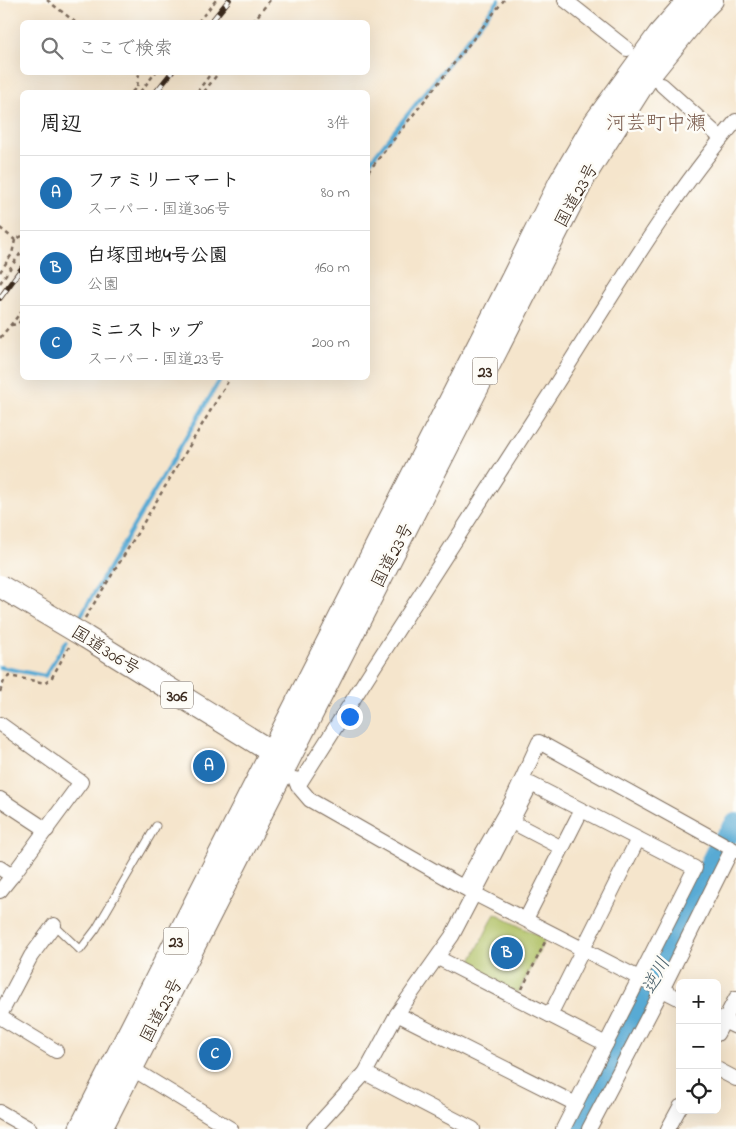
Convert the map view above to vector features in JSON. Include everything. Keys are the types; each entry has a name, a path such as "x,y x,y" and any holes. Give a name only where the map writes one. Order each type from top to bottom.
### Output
{"highway":[{"name":"国道23号","path":"101,1129 560,182 596,122 659,34 689,0"},
{"name":"国道23号","path":"80,1129 280,757 586,174 645,82 712,0"},
{"name":"国道306号","path":"0,586 280,757"}],"street":[{"path":"565,0 627,49"},
{"path":"662,85 721,138"},
{"path":"298,786 652,232 687,182 736,121"},
{"path":"0,724 81,782 0,891"},
{"path":"319,1128 365,1073 397,1014 438,958 539,742 729,847 590,1129"},
{"path":"280,757 298,786 310,800 469,890 676,997"},
{"path":"469,890 512,822 531,784 696,868 642,979 606,1044 563,1129"},
{"path":"0,799 47,830"},
{"path":"526,919 581,811"},
{"path":"512,822 562,848"},
{"path":"550,1016 638,839"},
{"path":"0,868 12,876"},
{"path":"54,925 31,956 0,1016 56,1051"},
{"path":"438,958 606,1044"},
{"path":"726,1022 736,998"},
{"path":"397,1014 576,1104"},
{"path":"131,1068 231,1129"},
{"path":"721,1072 736,1079"},
{"path":"365,1073 473,1129"},
{"path":"0,1112 30,1129"},
{"path":"671,1128 677,1114"}],"lane":[{"path":"54,925 80,950 96,929 156,826"}],"path":[{"path":"47,0 72,20"},
{"path":"200,20 216,0"},
{"path":"255,20 270,0"},
{"path":"370,169 504,0"},
{"path":"134,90 137,87 139,75"},
{"path":"142,90 154,75"},
{"path":"198,90 210,75"},
{"path":"206,90 217,75"},
{"path":"0,228 15,240"},
{"path":"0,272 12,254 15,240 20,237"},
{"path":"0,283 20,254"},
{"path":"0,338 20,314"},
{"path":"11,325 18,324 20,322"},
{"path":"0,692 4,681 9,676 45,683 51,679 229,380"},
{"path":"517,999 550,932"}],"green space":[{"path":"495,914 545,939 518,993 468,967"}],"waterway":[{"path":"370,161 499,0"},
{"path":"80,617 220,380"},
{"path":"0,667 45,676 67,640"},
{"name":"逆川","path":"578,1129 720,845 736,824"}],"railway":[{"path":"213,20 229,0"},
{"path":"158,90 170,75"},
{"path":"0,298 20,271"}],"place":[{"name":"ファミリーマート","path":"209,766"},
{"name":"白塚団地4号公園","path":"507,953"},
{"name":"ミニストップ","path":"215,1054"}],"district":[{"name":"河芸町中瀬","path":"656,122"}]}
